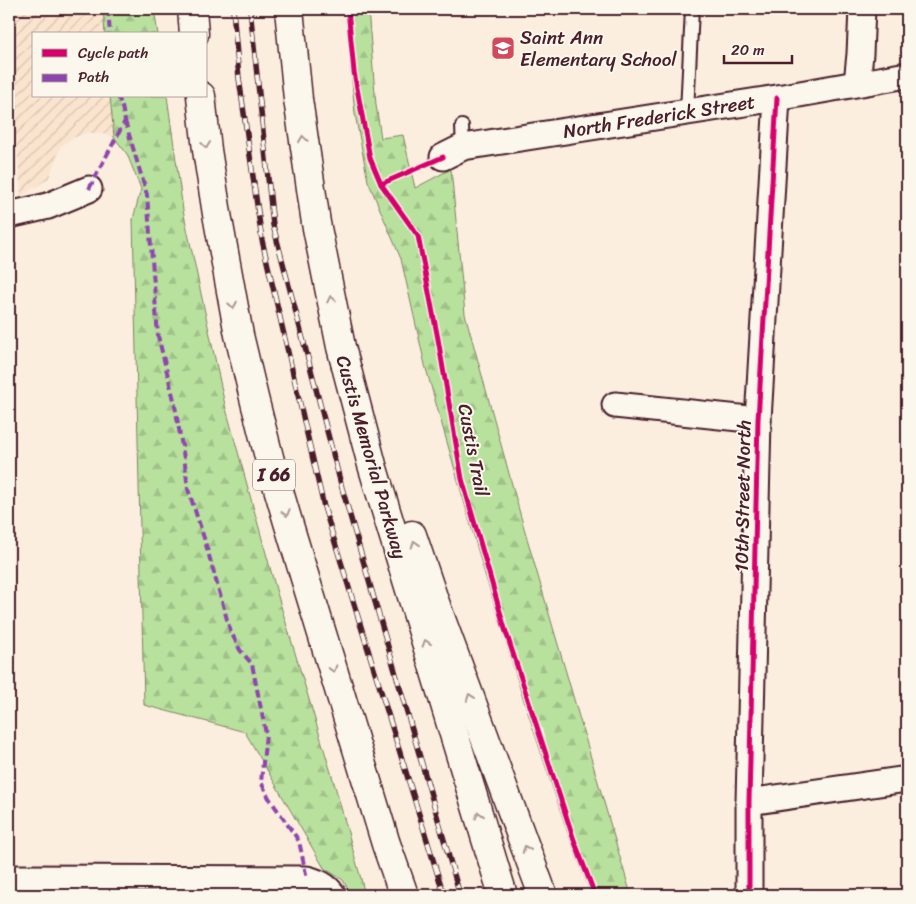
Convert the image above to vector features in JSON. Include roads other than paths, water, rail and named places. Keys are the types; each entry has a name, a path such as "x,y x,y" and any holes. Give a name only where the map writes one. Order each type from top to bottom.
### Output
{"highway":[{"path":"192,9 194,32"},
{"name":"Custis Memorial Parkway","path":"289,9 298,100 316,223 341,347 372,465 503,895"},
{"name":"I 66","path":"201,98 218,222 239,335 270,461 386,844 404,895"},
{"path":"341,347 384,438 434,600 543,895"},
{"path":"386,844 396,895"}],"street":[{"path":"856,83 860,54 862,9"},
{"name":"North Frederick Street","path":"456,143 687,112 907,75"},
{"name":"10th Street North","path":"749,895 749,802 758,420 777,98"},
{"path":"9,216 48,206 88,189"},
{"path":"615,405 758,420"},
{"path":"749,802 907,779"},
{"path":"9,878 307,879 322,883 333,895"}],"lane":[{"path":"687,112 692,9"}],"railway":[{"path":"233,9 239,78 262,240 324,507 444,895"},
{"path":"250,9 273,225 342,488 460,895"}],"place":[{"name":"Saint Ann Elementary School","path":"503,48"}]}
